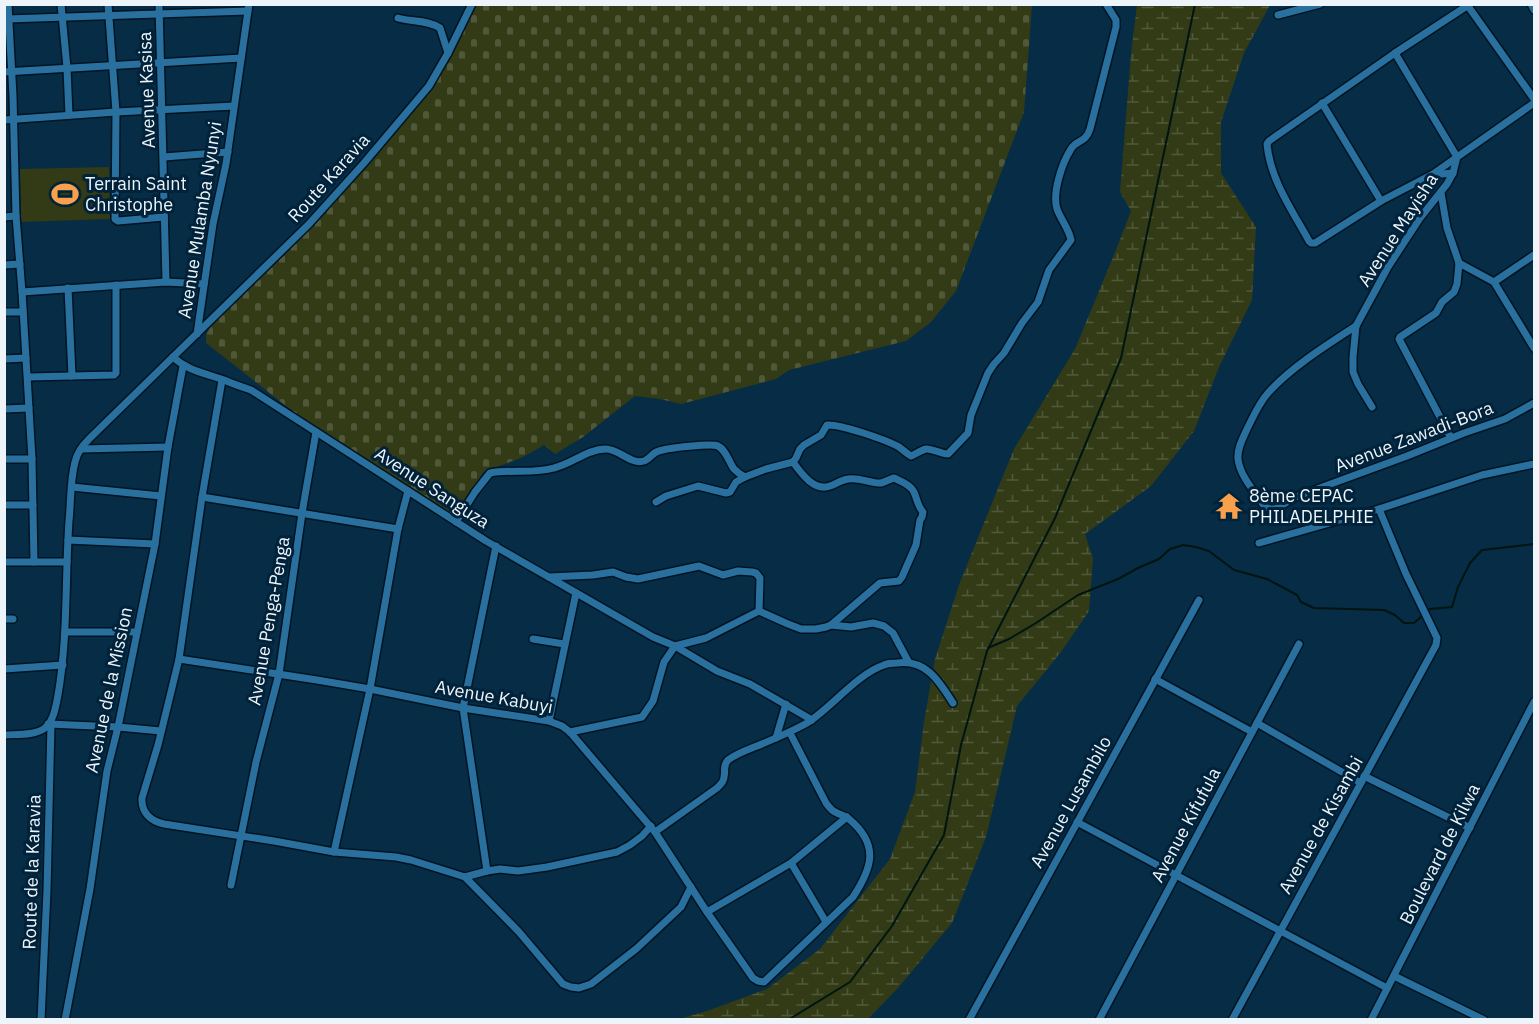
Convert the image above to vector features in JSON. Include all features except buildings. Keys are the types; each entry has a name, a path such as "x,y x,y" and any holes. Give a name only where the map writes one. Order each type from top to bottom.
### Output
{"street":[{"path":"8,4 8,71 14,120 16,216 28,376 34,561"},
{"path":"61,4 69,115"},
{"path":"108,4 116,112 115,219 118,221 164,217"},
{"name":"Avenue Kasisa","path":"159,4 166,282"},
{"name":"Route Karavia","path":"172,357 309,224 398,124 429,86 472,4"},
{"path":"656,502 666,496 698,486 728,493 736,482 745,477 793,462 800,449 821,435 827,425 832,424 867,434 899,447 911,456 929,448 938,453 948,454 968,433 971,415 988,373 1038,302 1049,270 1071,240 1057,209 1055,195 1069,152 1074,145 1086,138 1090,129 1116,27 1116,20 1106,4"},
{"path":"1278,15 1320,4"},
{"path":"1531,4 1534,10"},
{"path":"1469,5 1534,101 1431,175 1381,201 1315,243 1308,241 1270,165 1267,145 1269,141 1395,53 1469,5"},
{"path":"7,19 160,15 248,8"},
{"name":"Avenue Mulamba Nyunyi","path":"197,334 213,224 228,152 248,8"},
{"path":"398,18 410,22 435,24 440,28 448,53"},
{"path":"1395,53 1457,157"},
{"path":"8,71 241,58"},
{"path":"1322,103 1381,201"},
{"path":"4,120 234,106"},
{"path":"164,157 228,152"},
{"name":"Avenue Mayisha","path":"1372,406 1353,372 1356,326 1389,267 1420,219 1448,184 1457,157"},
{"path":"4,171 15,171"},
{"path":"1431,175 1453,173"},
{"path":"1441,193 1447,228 1459,263 1458,280 1454,292 1442,302 1438,311 1399,339 1451,438"},
{"path":"4,217 16,216"},
{"path":"1494,282 1534,255"},
{"path":"1459,263 1494,282 1534,348"},
{"path":"4,265 20,264"},
{"path":"22,292 166,282 204,284"},
{"path":"28,376 114,375 117,372 117,285"},
{"path":"68,288 72,376"},
{"path":"4,312 23,312"},
{"name":"Avenue Zawadi-Bora","path":"1356,326 1295,368 1268,393 1255,414 1242,441 1238,461 1244,476 1265,507 1275,509 1298,496 1506,419 1534,403"},
{"path":"4,735 34,732 46,727 50,724 56,707 63,665 68,540 75,462 81,449 94,434 172,357"},
{"name":"Avenue Sanguza","path":"172,357 183,366 251,390 496,546 653,637 675,646 717,671 750,684 812,720"},
{"path":"4,359 26,358"},
{"name":"Avenue de la Mission","path":"65,1020 90,889 107,771 155,544 160,496 183,366"},
{"path":"222,380 202,497 179,659 142,798 142,806 146,814 159,823 334,852 403,858 465,877 519,932 563,984 571,987 579,988 591,984 636,948 681,907 691,888"},
{"path":"4,409 29,408"},
{"name":"Avenue Penga-Penga","path":"231,885 256,762 279,674 316,432"},
{"path":"456,522 490,473 555,468 587,453 601,450 612,450 639,461 646,460 657,451 716,445 722,449 734,469 745,477"},
{"path":"81,449 168,447"},
{"path":"4,459 32,459"},
{"path":"793,462 809,481 823,487 829,487 848,479 879,483 894,478 904,482 913,490 918,506 923,512 916,544 899,581 880,584 831,625"},
{"path":"1259,543 1379,509 1482,475 1534,464"},
{"path":"72,487 160,496"},
{"path":"334,852 370,689 398,529 408,491"},
{"path":"202,497 398,529"},
{"path":"4,505 33,505"},
{"name":"Avenue de Kisambi","path":"1232,1020 1436,645 1436,636 1379,509"},
{"path":"68,540 155,544"},
{"path":"487,871 463,708 496,546"},
{"path":"4,562 67,562"},
{"path":"549,577 613,572 626,577 643,579 699,566 723,575 738,571 752,572 760,578 759,611"},
{"path":"549,721 576,593"},
{"name":"Avenue Lusambilo","path":"969,1020 1199,600"},
{"path":"759,611 801,629 816,629 831,625 851,627 873,623 884,626 893,633 908,661"},
{"path":"570,732 642,717 653,701 664,662 675,646 706,638 759,611"},
{"path":"65,632 137,632"},
{"path":"533,639 564,644"},
{"name":"Avenue Kifufula","path":"1099,1020 1299,644"},
{"name":"Avenue Kabuyi","path":"179,659 370,689 463,708 549,721 562,726 570,732 653,829 753,978 764,981 826,922"},
{"path":"465,877 500,869 518,871 547,867 617,852 717,788 725,777 726,762 745,751 790,733 812,720 870,672 884,664 908,661 928,670 953,703"},
{"path":"4,669 63,665"},
{"path":"1155,678 1252,732"},
{"name":"Boulevard de Kilwa","path":"1371,1020 1534,702"},
{"path":"776,738 786,704"},
{"path":"1257,723 1363,779 1470,828"},
{"path":"50,724 161,731"},
{"name":"Route de la Karavia","path":"41,1020 47,891 50,724"},
{"path":"790,733 826,803 832,810 847,817 865,837 870,850 869,864 861,884 853,897 826,922 791,863"},
{"path":"707,912 791,863 847,817"},
{"path":"1077,822 1387,988"},
{"path":"1394,976 1484,1020"}],"green space":[{"path":"474,5 1032,5 1024,112 956,291 931,322 906,341 789,370 776,379 681,404 635,396 583,437 555,454 544,445 523,457 483,472 456,522 333,443 206,343 206,335 211,326 282,257 410,115 440,72"},
{"path":"1137,5 1270,5 1244,53 1221,122 1221,173 1256,227 1252,300 1219,367 1194,431 1151,486 1085,534 1093,559 1089,611 1061,652 1017,706 986,837 952,923 898,988 868,1019 676,1020 767,989 820,949 890,859 915,792 935,659 960,582 1014,449 1075,349 1131,211 1120,192"},
{"name":"Terrain Saint Christophe","path":"109,167 110,219 21,222 20,169"}],"waterway":[{"path":"788,1020 850,982 892,926 944,835 961,745 987,651 1055,518 1121,358 1195,4"},
{"path":"1427,611 1452,607 1458,587 1470,563 1482,550 1534,544"},
{"path":"988,648 1009,639 1078,595 1118,579 1159,559 1170,549 1183,545 1209,551 1234,570 1267,579 1297,595 1301,602 1314,608 1384,610 1395,615 1404,623 1414,623 1423,615"}],"place":[{"name":"Terrain Saint Christophe","path":"65,194"},
{"name":"8ème CEPAC PHILADELPHIE","path":"1229,506"}]}
